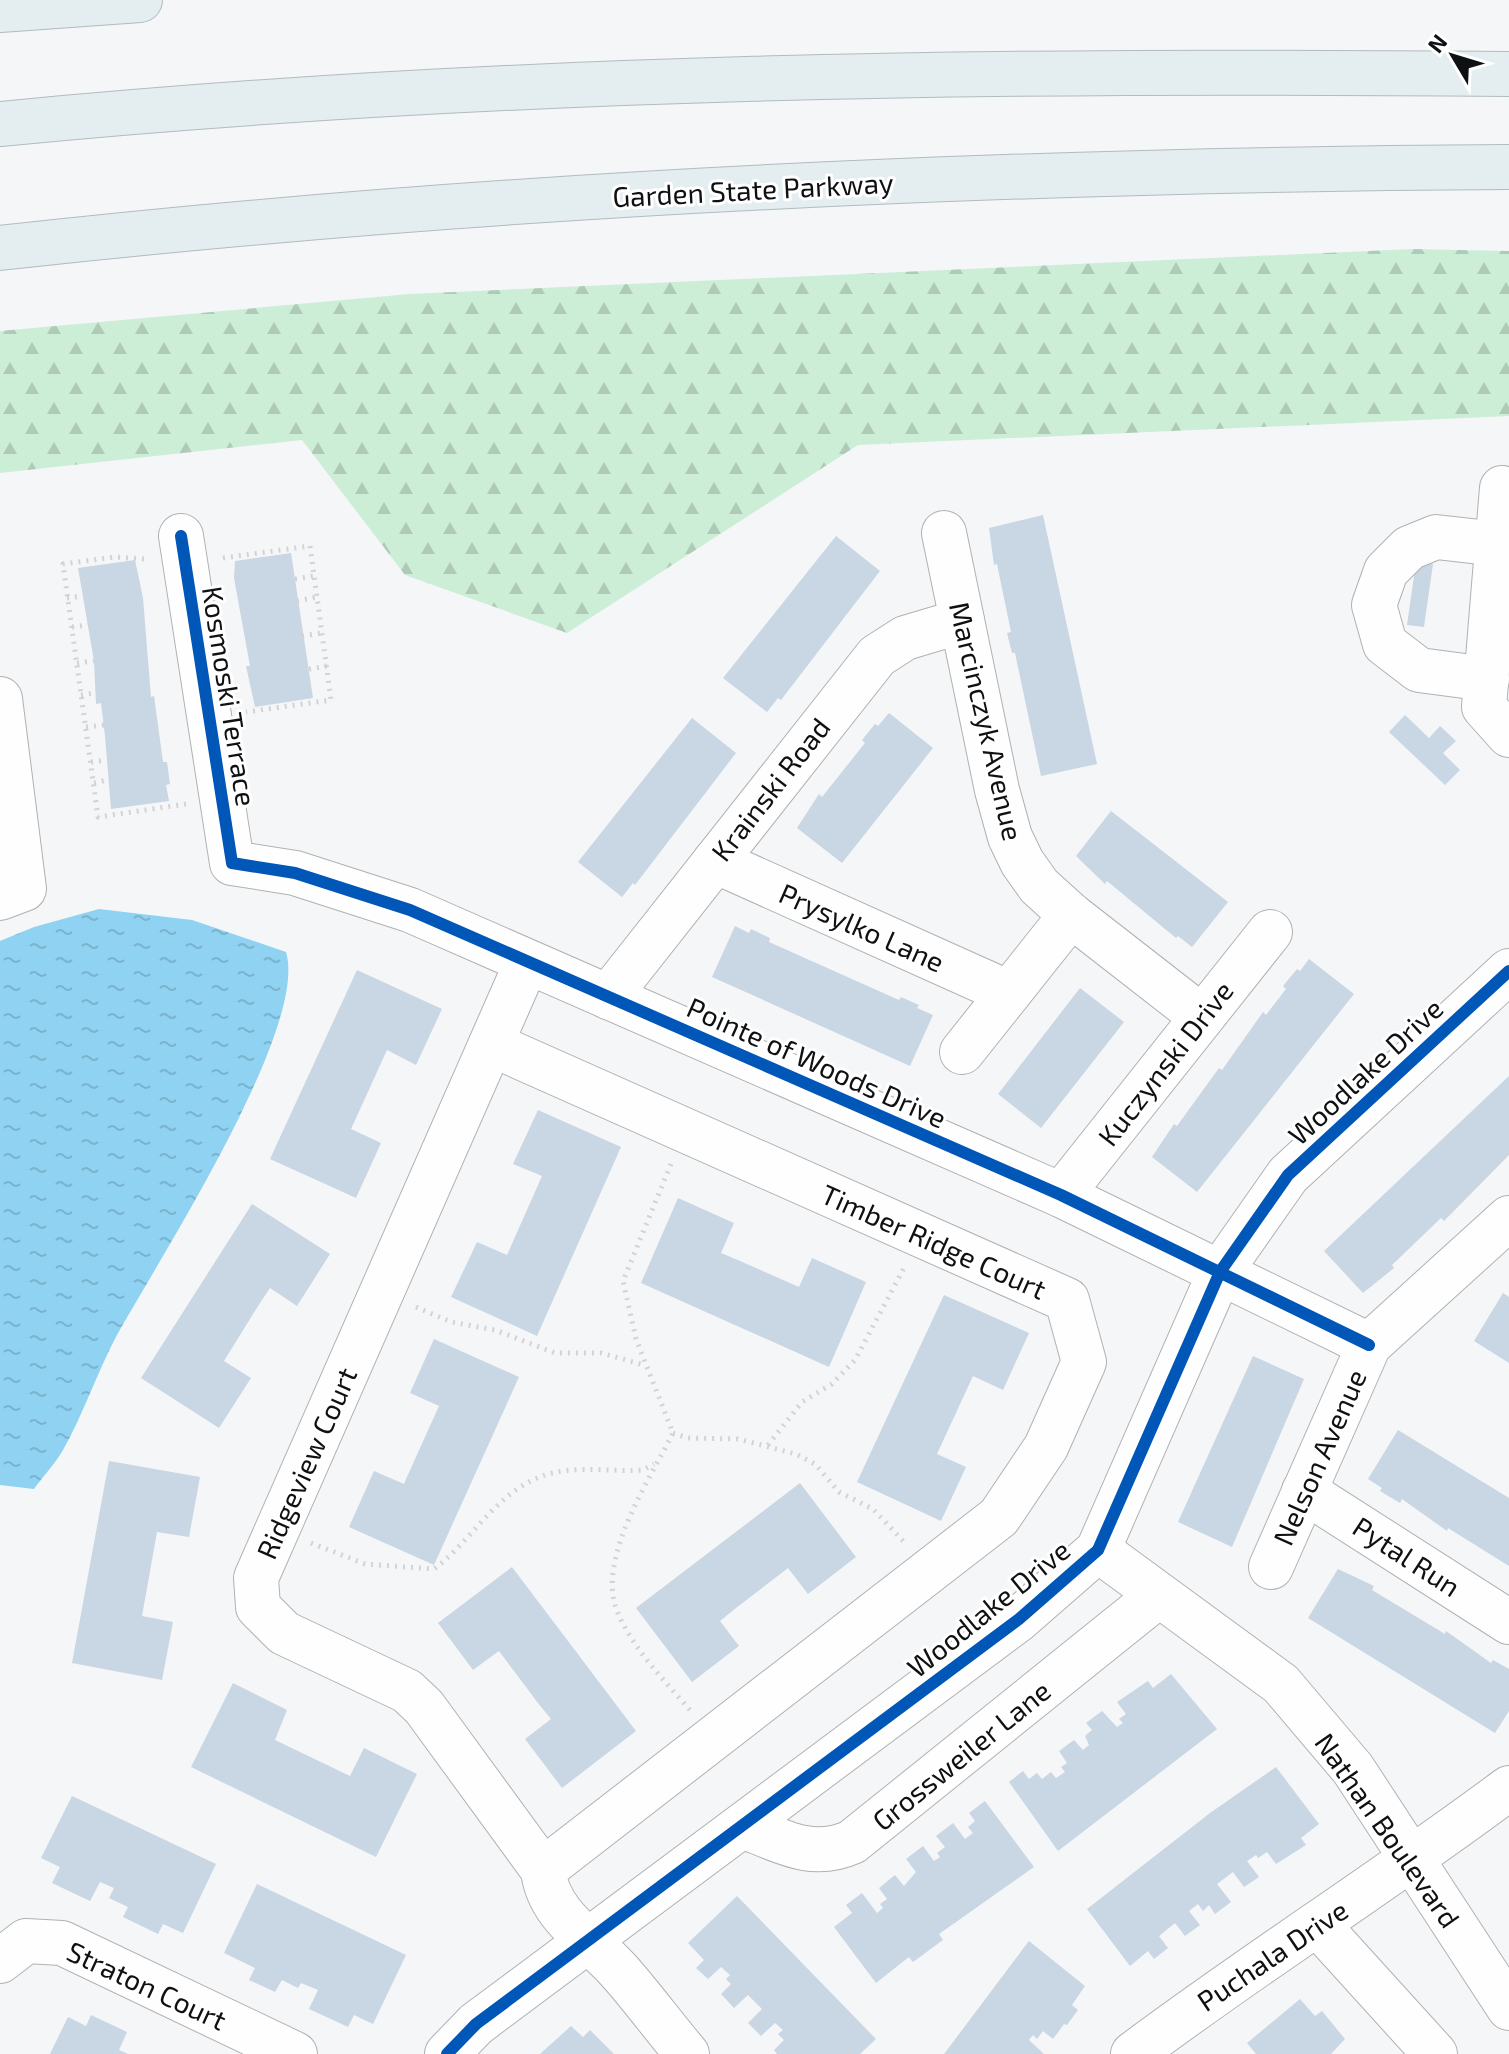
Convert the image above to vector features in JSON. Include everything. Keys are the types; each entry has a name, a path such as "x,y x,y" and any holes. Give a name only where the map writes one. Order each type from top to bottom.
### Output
{"highway":[{"path":"0,10 140,0"},
{"path":"0,124 383,93 640,81 1150,71 1509,74"},
{"name":"Garden State Parkway","path":"0,248 427,208 806,185 1194,170 1509,167"}],"street":[{"path":"1502,488 1484,707 1509,735"},
{"name":"Marcinczyk Avenue","path":"944,533 997,790 1010,837 1022,862 1039,886 1071,915 1202,1017"},
{"path":"1487,679 1419,670 1385,644 1374,605 1386,571 1409,548 1436,537 1498,544"},
{"name":"Kosmoski Terrace","path":"166,547 232,863"},
{"name":"Krainski Road","path":"608,997 877,656 905,638 962,621"},
{"path":"0,699 12,894"},
{"name":"Prysylko Lane","path":"715,861 1009,993"},
{"name":"Pointe of Woods Drive","path":"232,863 295,873 353,889 410,910 526,964 1061,1195 1369,1345"},
{"path":"962,1052 1071,915"},
{"name":"Kuczynski Drive","path":"1061,1195 1270,932"},
{"name":"Ridgeview Court","path":"526,964 256,1578 258,1607 284,1633 407,1691 424,1707 543,1870 545,1891 565,1918 618,1970 687,2054"},
{"name":"Woodlake Drive","path":"447,2054 476,2024 1019,1619 1098,1550 1220,1272 1288,1175 1509,971"},
{"name":"Timber Ridge Court","path":"491,1044 1067,1300 1084,1362 1046,1447 999,1517 543,1870"},
{"name":"Nelson Avenue","path":"1271,1567 1369,1345 1504,1231"},
{"name":"Pytal Run","path":"1304,1491 1509,1622"},
{"name":"Nathan Boulevard","path":"1098,1550 1281,1684 1353,1769 1509,2008"},
{"name":"Grossweiler Lane","path":"743,1826 802,1850 827,1851 852,1842 1159,1595"},
{"name":"Puchala Drive","path":"1133,2054 1219,1990 1414,1859 1509,1788"},
{"path":"1317,1924 1435,2054"},
{"name":"Straton Court","path":"0,1961 26,1941 62,1943 295,2054"}],"path":[{"path":"221,558 310,546 331,700 231,714"},
{"path":"166,547 63,564 98,817 195,803"},
{"path":"295,579 314,576"},
{"path":"67,598 82,596"},
{"path":"297,601 317,597"},
{"path":"72,627 89,625"},
{"path":"302,636 322,633"},
{"path":"77,663 94,661"},
{"path":"309,669 327,666"},
{"path":"81,695 95,693"},
{"path":"86,727 104,725"},
{"path":"91,762 106,760"},
{"path":"94,783 107,780"},
{"path":"673,1433 644,1365 623,1281 685,1130"},
{"path":"768,1445 802,1402 832,1384 855,1360 880,1318 919,1234"},
{"path":"382,1292 451,1322 495,1330 555,1353 601,1353 644,1365"},
{"path":"673,1433 768,1445 815,1464 839,1492 873,1509 890,1524 927,1573"},
{"path":"673,1433 654,1464 619,1545 612,1576 616,1607 629,1634 655,1670 714,1738"},
{"path":"278,1527 365,1564 434,1569 496,1505 540,1475 566,1470 619,1472 654,1464"}],"green space":[{"path":"1412,249 1509,251 1509,416 858,445 567,633 405,575 302,440 0,473 0,331 410,294"}],"water":[{"path":"99,909 192,920 286,952 287,987 275,1034 226,1144 117,1335 63,1450 34,1489 0,1485 0,941 34,927"}],"building":[{"path":"1043,515 1097,764 1041,776 1015,653 1012,653 1007,633 1011,632 997,564 994,565 989,528"},
{"path":"836,536 880,571 781,700 778,698 767,712 723,678"},
{"path":"291,553 313,698 255,707 246,666 250,666 234,578 235,561"},
{"path":"135,560 143,598 151,697 154,696 163,762 167,762 169,801 111,809 101,703 96,704 94,661 78,568"},
{"path":"1416,562 1433,564 1424,627 1407,625"},
{"path":"889,713 933,748 842,863 797,828 819,794 822,797 865,743 862,740"},
{"path":"1405,715 1429,738 1440,726 1456,741 1443,753 1460,770 1445,785 1389,732"},
{"path":"692,718 736,753 635,885 633,883 622,897 578,862"},
{"path":"1111,811 1228,902 1192,947 1178,936 1176,938 1107,881 1105,884 1076,856"},
{"path":"735,926 749,933 751,929 770,938 769,942 899,1000 901,997 919,1005 917,1008 933,1015 910,1066 712,977"},
{"path":"1309,959 1354,994 1197,1192 1152,1157 1219,1068 1222,1070 1263,1012 1266,1015 1286,989 1283,986"},
{"path":"357,970 442,1009 416,1065 387,1050 351,1129 381,1143 356,1198 270,1159"},
{"path":"1080,988 1124,1022 1041,1128 998,1094"},
{"path":"1509,1076 1509,1155 1444,1221 1441,1218 1392,1265 1394,1268 1363,1293 1324,1251"},
{"path":"538,1110 621,1147 537,1336 451,1297 477,1242 507,1255 542,1176 513,1164"},
{"path":"678,1198 734,1223 721,1253 799,1287 812,1258 866,1282 829,1367 641,1283"},
{"path":"252,1204 330,1254 297,1306 270,1288 258,1306 224,1361 251,1378 219,1428 141,1378"},
{"path":"1503,1293 1509,1297 1509,1363 1474,1341"},
{"path":"944,1295 1029,1333 1003,1390 973,1376 937,1454 966,1467 941,1521 857,1482"},
{"path":"434,1339 519,1377 434,1565 349,1527 374,1471 404,1484 439,1406 410,1393"},
{"path":"1253,1356 1304,1379 1232,1547 1178,1522"},
{"path":"1398,1430 1509,1498 1509,1566 1448,1528 1447,1531 1402,1499 1400,1503 1380,1491 1382,1488 1368,1479"},
{"path":"109,1461 200,1477 189,1537 157,1532 142,1616 173,1622 162,1680 72,1663"},
{"path":"800,1483 856,1557 808,1594 788,1568 720,1621 739,1646 692,1682 636,1608"},
{"path":"512,1567 636,1731 562,1788 525,1739 551,1719 499,1651 473,1670 438,1623"},
{"path":"1338,1569 1374,1586 1372,1590 1445,1634 1446,1631 1491,1663 1493,1660 1509,1669 1509,1711 1495,1733 1308,1618"},
{"path":"1171,1674 1217,1729 1058,1851 1009,1782 1023,1771 1029,1779 1037,1773 1042,1779 1051,1772 1056,1778 1065,1772 1061,1767 1067,1763 1059,1751 1074,1740 1083,1750 1089,1745 1085,1736 1092,1730 1086,1723 1102,1711 1117,1727 1123,1723 1119,1719 1126,1714 1117,1702 1148,1681 1153,1688"},
{"path":"233,1683 287,1710 275,1740 350,1776 364,1748 417,1774 376,1857 191,1767"},
{"path":"1276,1767 1319,1824 1301,1838 1306,1845 1276,1864 1267,1852 1247,1861 1259,1877 1244,1887 1233,1872 1217,1884 1231,1902 1215,1914 1209,1905 1203,1911 1198,1904 1189,1911 1200,1925 1185,1936 1175,1923 1159,1936 1168,1948 1154,1959 1148,1951 1130,1966 1087,1909 1210,1813"},
{"path":"72,1796 216,1864 183,1933 163,1924 158,1934 123,1917 128,1907 109,1898 114,1888 100,1882 90,1901 52,1883 60,1867 41,1858"},
{"path":"985,1801 1034,1867 939,1934 943,1940 913,1962 909,1957 876,1983 834,1927 852,1913 846,1905 862,1893 877,1913 883,1908 880,1904 887,1899 879,1888 895,1875 904,1886 916,1872 906,1859 923,1846 934,1861 940,1857 937,1853 945,1847 936,1836 953,1823 965,1839 973,1833 968,1827 975,1821 969,1813"},
{"path":"257,1884 406,1955 373,2024 354,2015 348,2027 309,2009 318,1990 301,1983 298,1988 282,1980 275,1992 249,1980 255,1968 224,1953"},
{"path":"737,1896 876,2039 860,2054 777,2054 774,2050 784,2040 778,2034 783,2030 775,2023 761,2036 748,2023 762,2009 748,1995 734,2008 721,1994 731,1984 726,1979 730,1975 721,1967 708,1979 696,1968 704,1960 688,1943"},
{"path":"1029,1941 1085,1986 1072,2005 1078,2010 1067,2025 1064,2024 1053,2039 1043,2031 1037,2039 1033,2035 1029,2040 1044,2054 944,2054"},
{"path":"1300,1999 1315,2016 1322,2011 1345,2039 1331,2054 1256,2054 1247,2043"},
{"path":"91,2015 127,2032 119,2050 128,2054 50,2054 68,2017 86,2026"},
{"path":"571,2026 583,2037 590,2030 614,2054 540,2054"}],"cycle path":[{"path":"181,536 232,863 295,873 410,910 1061,1195 1369,1345"},
{"path":"447,2054 476,2024 1019,1619 1098,1550 1220,1272 1288,1175 1509,971"}]}
